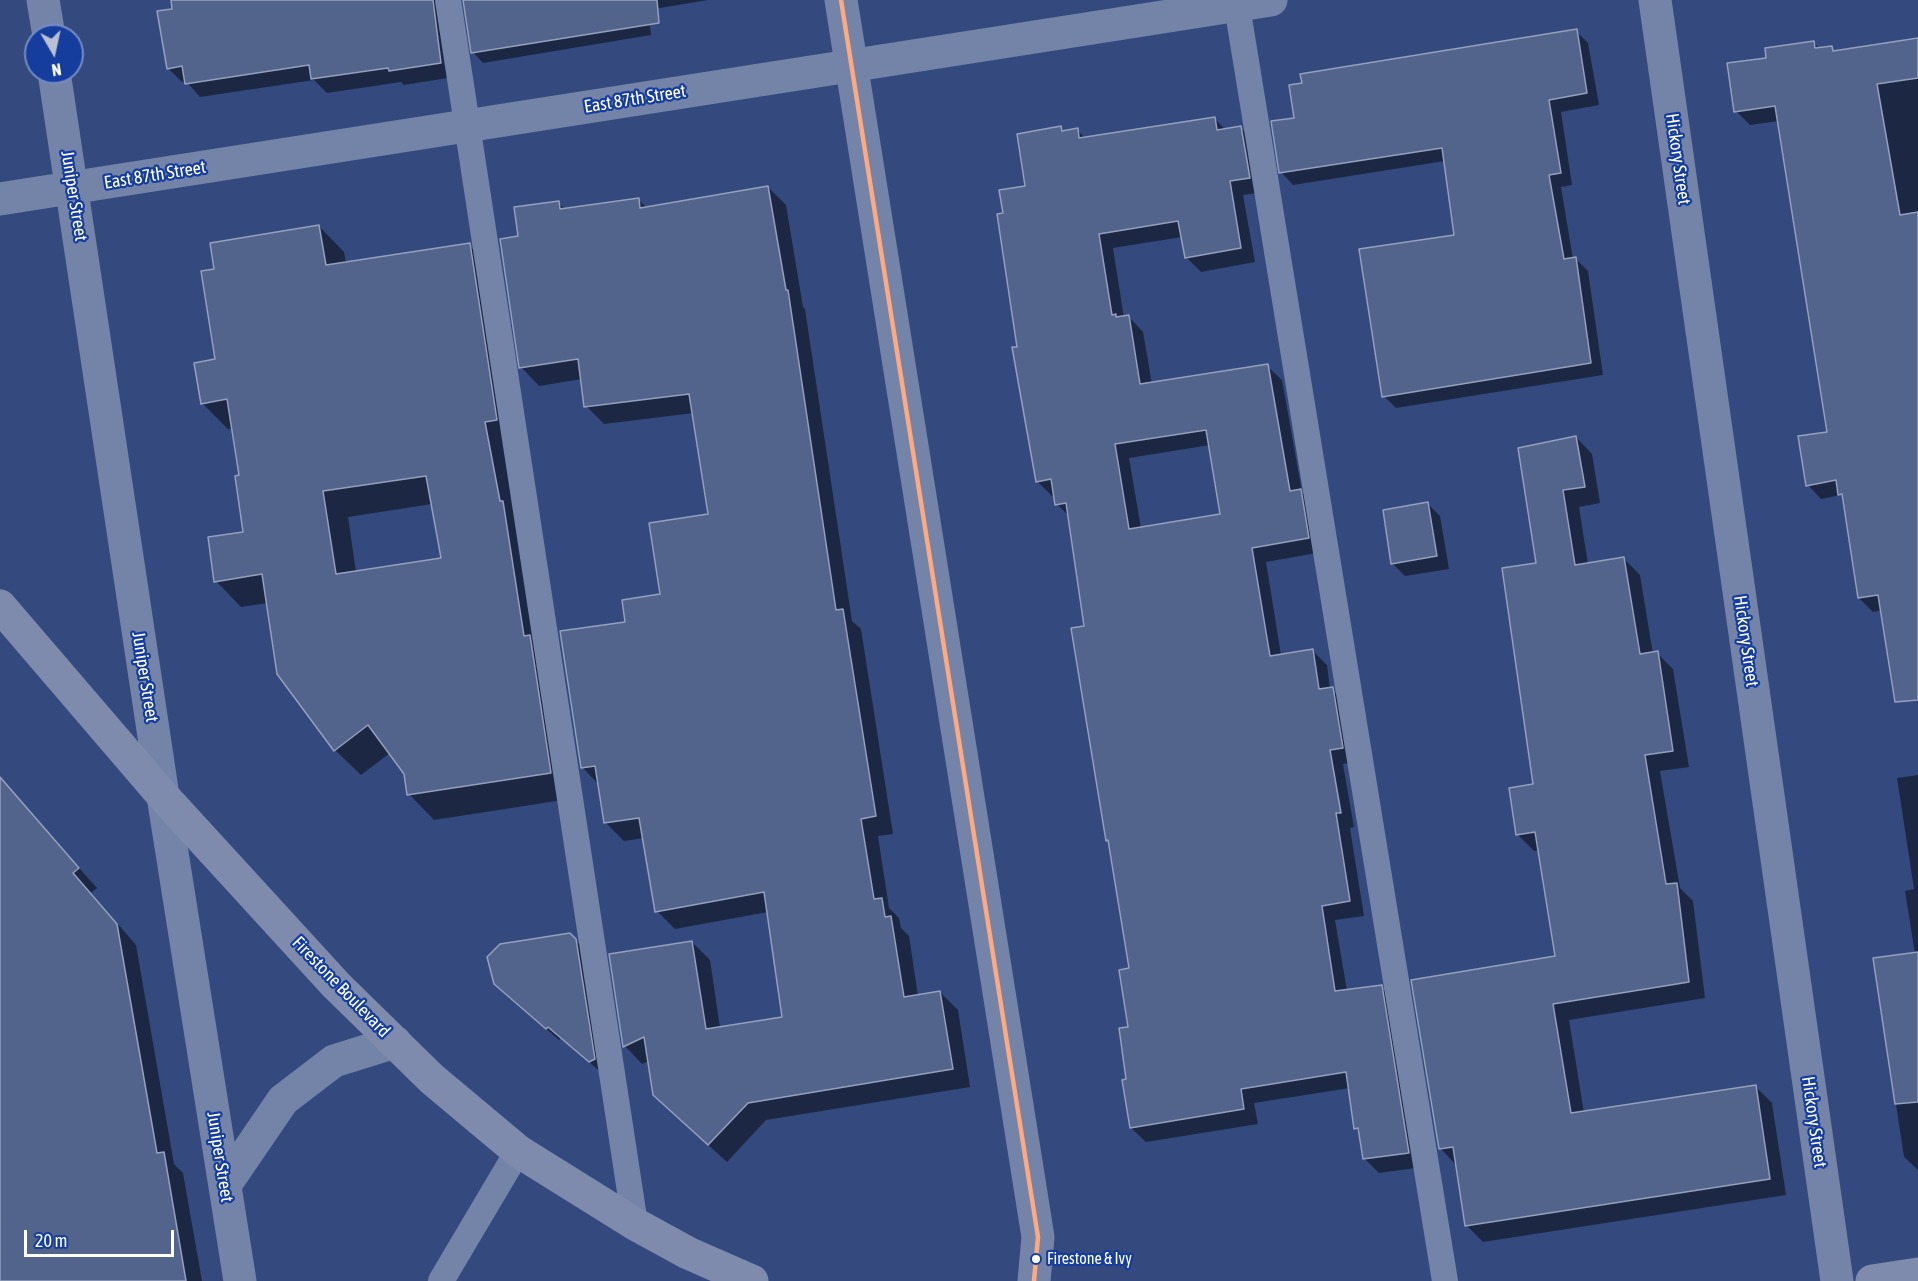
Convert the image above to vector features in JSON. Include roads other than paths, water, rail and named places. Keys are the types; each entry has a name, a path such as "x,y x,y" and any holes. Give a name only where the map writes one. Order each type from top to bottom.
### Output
{"main road":[{"name":"Firestone Boulevard","path":"0,606 163,796 336,985 432,1079 518,1151 634,1224 691,1267 753,1281"},
{"path":"1872,1281 1918,1274"}],"street":[{"path":"43,0 47,24"},
{"path":"841,0 1038,1237 1034,1281"},
{"name":"East 87th Street","path":"0,199 1236,3 1271,0"},
{"name":"Hickory Street","path":"1655,0 1837,1281"},
{"name":"Juniper Street","path":"56,84 163,796 240,1281"},
{"path":"225,1185 283,1100 334,1061 395,1042"}],"lane":[{"path":"448,0 634,1224"},
{"path":"1236,3 1445,1281"},
{"path":"441,1281 518,1151"}],"place":[{"name":"Firestone & Ivy","path":"1036,1259"}]}
